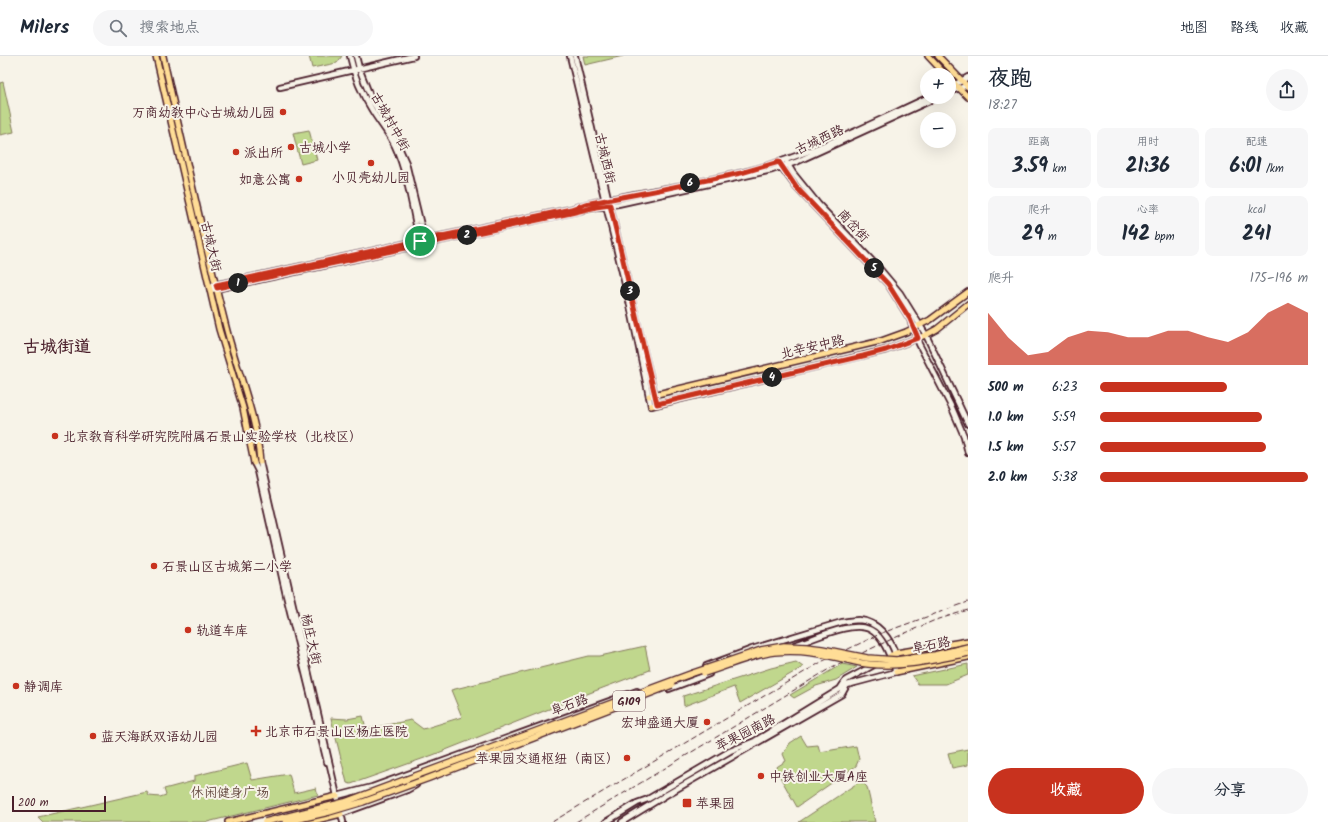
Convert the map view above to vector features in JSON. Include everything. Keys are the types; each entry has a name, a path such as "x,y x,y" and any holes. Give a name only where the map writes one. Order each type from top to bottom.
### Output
{"highway":[{"name":"阜石路","path":"264,822 345,802 693,673 761,650 784,646 796,646 822,649 868,658 896,660 935,655 968,647"},
{"name":"阜石路","path":"286,822 363,802 696,676 767,653 803,652 821,654 866,664 897,666 937,660 968,653"}],"main road":[{"name":"古城大街","path":"156,56 213,287 253,420 257,462"},
{"name":"古城大街","path":"163,56 213,287"},
{"name":"古城村中街","path":"350,56 353,70 364,95 371,109 391,139 400,158 422,242"},
{"name":"古城村中街","path":"356,56 372,101 393,134 404,157 410,179 422,242"},
{"path":"280,87 414,56"},
{"name":"古城西街","path":"570,56 608,205 652,395 657,404"},
{"name":"古城西街","path":"575,56 606,199"},
{"path":"928,56 939,68"},
{"path":"938,56 967,86"},
{"path":"957,86 962,80 968,77"},
{"path":"957,86 967,86"},
{"path":"957,86 968,97"},
{"name":"古城西路","path":"213,287 571,209 606,199 654,191 741,173 785,160 823,145 920,101"},
{"name":"古城西路","path":"422,242 608,205 772,170 788,165 923,104"},
{"name":"南岔街","path":"785,160 793,173 818,204 888,277 900,293 926,335 968,424"},
{"name":"南岔街","path":"779,162 796,187 888,284 910,319 952,408 964,436 968,452"},
{"name":"北辛安中路","path":"652,395 881,341 930,320 968,292"},
{"name":"北辛安中路","path":"651,406 886,350 926,335 937,329 968,304"},
{"name":"古城西街","path":"651,406 652,395"},
{"name":"杨庄大街","path":"257,462 342,822"},
{"name":"阜石路","path":"228,822 336,797 378,785 752,649 842,622 859,620 866,621 877,627 891,642 896,653 898,671"},
{"name":"阜石路","path":"310,822 339,814 407,790 431,775 553,732 761,655 831,632 853,627 861,627 871,630 885,646 898,671"},
{"path":"890,656 896,653 968,641"},
{"name":"苹果园南路","path":"606,822 730,751 755,741 840,690 846,680 890,656"},
{"path":"898,671 968,657"},
{"name":"苹果园南路","path":"622,822 666,795 842,694 847,684 898,671"}],"green space":[{"path":"309,56 342,56 337,63 312,68"},
{"path":"583,56 623,56 585,65"},
{"path":"3,82 14,132 0,135 0,83"},
{"path":"309,130 317,160 301,164 293,133"},
{"path":"645,646 650,670 433,755 351,784 347,783 331,718 347,719 363,716 366,729 411,720 423,729 462,717 451,690 589,656 600,656"},
{"path":"796,662 803,667 740,703 734,687 684,706 683,696 771,668"},
{"path":"842,664 857,667 836,680 816,686 794,698 790,695"},
{"path":"968,664 968,675 946,684 918,684 912,676"},
{"path":"801,736 807,746 818,745 820,752 856,746 859,759 856,766 797,807 775,768 786,761 783,754 790,743"},
{"path":"968,749 968,765 952,768 948,753"},
{"name":"休闲健身广场","path":"247,763 252,780 289,774 294,793 316,788 318,795 207,822 43,822 38,817 147,792 149,796 160,797 166,795 164,789 194,781 194,776"},
{"path":"859,782 863,783 867,787 875,822 799,822"}],"railway":[{"path":"552,822 823,661 882,633 968,602"},
{"path":"576,822 834,666 933,621 968,610"}],"place":[{"name":"万商幼教中心古城幼儿园","path":"283,112"},
{"name":"古城小学","path":"291,147"},
{"name":"派出所","path":"236,152"},
{"name":"小贝壳幼儿园","path":"371,163"},
{"name":"如意公寓","path":"299,179"},
{"name":"北京教育科学研究院附属石景山实验学校（北校区）","path":"55,436"},
{"name":"石景山区古城第二小学","path":"154,566"},
{"name":"轨道车库","path":"188,630"},
{"name":"静调库","path":"16,686"},
{"name":"宏坤盛通大厦","path":"707,722"},
{"name":"北京市石景山区杨庄医院","path":"256,731"},
{"name":"蓝天海跃双语幼儿园","path":"93,736"},
{"name":"苹果园交通枢纽（南区）","path":"627,758"},
{"name":"中铁创业大厦A座","path":"761,776"},
{"name":"苹果园","path":"687,803"}],"district":[{"name":"古城街道","path":"57,346"}],"route":[{"path":"779,162 796,187 888,284 910,319 918,338 886,350 863,356 657,404 610,205 217,288 216,285 224,282 420,241 571,209 598,201 741,173 779,162"}]}
